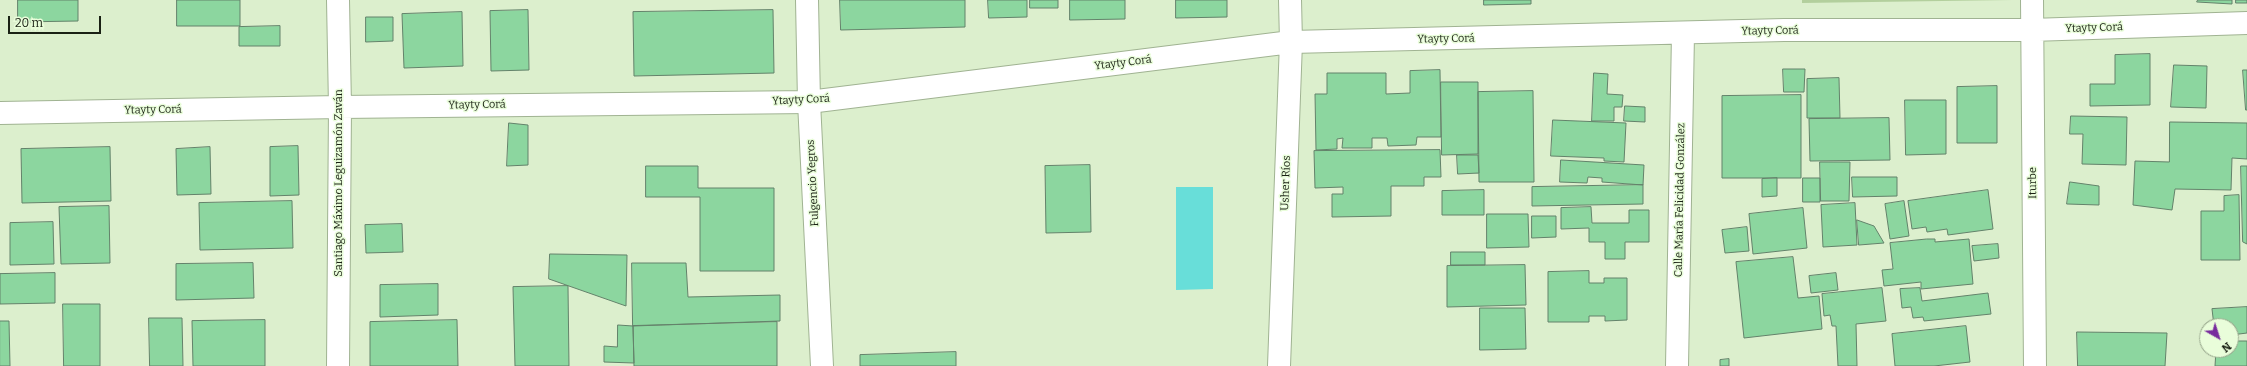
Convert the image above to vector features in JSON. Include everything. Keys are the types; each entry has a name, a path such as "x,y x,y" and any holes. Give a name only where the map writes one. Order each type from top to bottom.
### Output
{"street":[{"name":"Santiago Máximo Leguizamón Zaván","path":"338,0 340,107 338,366"},
{"name":"Fulgencio Yegros","path":"807,0 809,102 822,366"},
{"name":"Usher Ríos","path":"1279,366 1291,42 1290,0"},
{"name":"Iturbe","path":"2032,0 2031,30 2035,366"},
{"name":"Ytayty Corá","path":"0,113 340,107 809,102 1291,42 1683,34 1784,30 2031,30 2247,23"},
{"name":"Calle María Felicidad González","path":"1678,366 1683,34"}],"green space":[{"path":"1802,0 2012,0 1802,3"}],"water":[{"path":"1176,187 1213,187 1213,289 1176,290"}],"building":[{"path":"18,0 78,0 78,21 18,22"},
{"path":"177,0 240,0 240,26 177,26"},
{"path":"840,0 965,0 965,27 841,30"},
{"path":"988,0 1027,0 1027,17 989,18"},
{"path":"1030,0 1058,0 1058,8 1030,8"},
{"path":"1070,0 1125,0 1125,19 1070,20"},
{"path":"1176,0 1227,0 1227,17 1176,18"},
{"path":"1484,0 1531,0 1531,4 1484,5"},
{"path":"2198,0 2232,0 2232,4 2197,2"},
{"path":"2236,0 2247,0 2247,3 2236,3"},
{"path":"528,10 529,70 491,71 490,11"},
{"path":"773,10 774,73 634,76 633,12"},
{"path":"462,12 463,66 404,68 402,14"},
{"path":"366,17 393,17 393,41 366,42"},
{"path":"280,26 280,46 239,46 239,27"},
{"path":"2150,54 2150,105 2090,106 2090,84 2115,84 2115,55"},
{"path":"2174,65 2207,66 2206,108 2171,107"},
{"path":"1783,69 1805,69 1804,92 1784,92"},
{"path":"1440,70 1441,137 1417,137 1416,145 1388,146 1387,138 1372,138 1372,148 1342,148 1343,138 1337,139 1337,149 1316,150 1315,94 1327,94 1327,73 1386,73 1386,94 1410,93 1410,71"},
{"path":"2243,70 2247,70 2247,110 2246,110"},
{"path":"1594,73 1608,74 1607,94 1623,95 1622,107 1614,107 1614,121 1592,121"},
{"path":"1839,78 1840,118 1807,118 1807,79"},
{"path":"1441,82 1478,82 1478,154 1442,155"},
{"path":"1997,86 1997,143 1957,143 1957,87"},
{"path":"1533,91 1534,182 1479,182 1478,92"},
{"path":"1801,95 1801,178 1722,178 1722,96"},
{"path":"1905,100 1946,100 1946,154 1906,155"},
{"path":"1625,106 1645,107 1645,122 1624,121"},
{"path":"2071,116 2127,117 2126,165 2082,164 2083,134 2070,134"},
{"path":"1889,118 1890,160 1810,161 1809,119"},
{"path":"1553,120 1626,123 1624,162 1604,161 1604,158 1551,156"},
{"path":"2170,122 2247,123 2247,159 2232,158 2231,190 2175,189 2172,210 2133,205 2135,161 2169,162"},
{"path":"509,123 528,125 528,165 507,166"},
{"path":"298,146 299,195 270,196 270,147"},
{"path":"110,147 111,201 22,203 21,149"},
{"path":"210,147 211,194 177,195 176,149"},
{"path":"1440,150 1441,177 1424,177 1424,186 1391,186 1391,216 1332,217 1332,194 1343,194 1343,187 1315,188 1314,151"},
{"path":"1457,155 1478,155 1479,173 1458,174"},
{"path":"1561,160 1644,165 1643,185 1602,182 1602,178 1588,177 1587,183 1560,182"},
{"path":"1820,162 1850,162 1849,201 1821,201"},
{"path":"1090,165 1091,232 1046,233 1045,166"},
{"path":"646,166 698,166 698,188 774,188 774,271 700,271 700,197 646,197"},
{"path":"2241,166 2247,166 2247,244 2243,242"},
{"path":"1852,177 1897,177 1897,196 1853,197"},
{"path":"1777,178 1777,196 1762,197 1762,179"},
{"path":"1803,178 1820,178 1820,202 1803,202"},
{"path":"2070,182 2099,186 2099,205 2067,204"},
{"path":"1643,185 1643,204 1532,206 1532,187"},
{"path":"1484,190 1484,215 1442,215 1442,191"},
{"path":"1988,190 1993,229 1948,235 1947,229 1927,232 1926,227 1912,229 1908,201"},
{"path":"2239,195 2240,260 2201,260 2201,211 2224,211 2224,196"},
{"path":"292,201 293,248 200,250 199,203"},
{"path":"1904,201 1909,236 1890,239 1885,204"},
{"path":"1855,203 1857,245 1823,247 1821,205"},
{"path":"109,206 110,263 61,264 59,207"},
{"path":"1591,207 1592,223 1629,223 1629,210 1649,210 1649,242 1625,242 1625,259 1605,259 1605,242 1589,242 1589,228 1561,229 1561,208"},
{"path":"1803,208 1807,248 1753,254 1749,214"},
{"path":"1487,214 1528,214 1529,247 1487,248"},
{"path":"1532,216 1556,216 1556,237 1532,238"},
{"path":"1857,220 1874,226 1884,243 1859,245"},
{"path":"53,222 54,264 10,265 10,223"},
{"path":"402,224 403,252 366,253 365,225"},
{"path":"1747,227 1749,251 1725,253 1722,230"},
{"path":"1935,239 1935,242 1969,239 1973,284 1921,289 1921,282 1884,286 1882,270 1893,269 1890,243"},
{"path":"1998,244 1999,258 1974,261 1972,246"},
{"path":"1451,252 1485,252 1485,265 1451,265"},
{"path":"550,254 627,255 626,306 549,279"},
{"path":"1793,257 1798,298 1819,296 1822,329 1744,338 1736,262"},
{"path":"253,263 254,298 176,300 176,264"},
{"path":"632,263 686,263 688,297 780,295 780,321 633,326"},
{"path":"1525,265 1526,305 1447,307 1447,266"},
{"path":"1589,271 1589,283 1604,283 1604,278 1627,278 1627,320 1605,321 1605,316 1589,316 1589,322 1548,322 1548,272"},
{"path":"55,273 55,303 0,304 0,274"},
{"path":"1836,273 1838,290 1811,293 1809,276"},
{"path":"438,284 438,315 380,317 380,285"},
{"path":"568,286 569,366 515,366 513,287"},
{"path":"1882,288 1886,321 1856,324 1857,366 1838,366 1836,326 1832,326 1830,315 1824,316 1822,294"},
{"path":"1920,288 1922,301 1988,293 1991,314 1924,321 1923,317 1913,318 1911,307 1902,308 1900,289"},
{"path":"63,304 100,304 100,366 64,366"},
{"path":"2247,307 2247,333 2239,334 2239,318 2213,318 2212,309"},
{"path":"1480,308 1525,308 1526,349 1480,350"},
{"path":"149,318 182,318 183,366 150,366"},
{"path":"265,320 265,366 193,366 192,321"},
{"path":"457,320 458,366 370,366 370,322"},
{"path":"0,321 9,321 10,366 0,366"},
{"path":"777,322 777,366 634,366 633,326"},
{"path":"618,325 633,326 634,363 604,362 604,346 617,347"},
{"path":"1966,326 1970,362 1934,366 1895,366 1892,334"},
{"path":"2077,332 2167,333 2165,366 2078,366"},
{"path":"2239,341 2247,341 2247,366 2215,366 2216,358 2239,358"},
{"path":"956,352 956,366 860,366 860,355"},
{"path":"1729,359 1729,366 1720,366 1720,360"}]}
